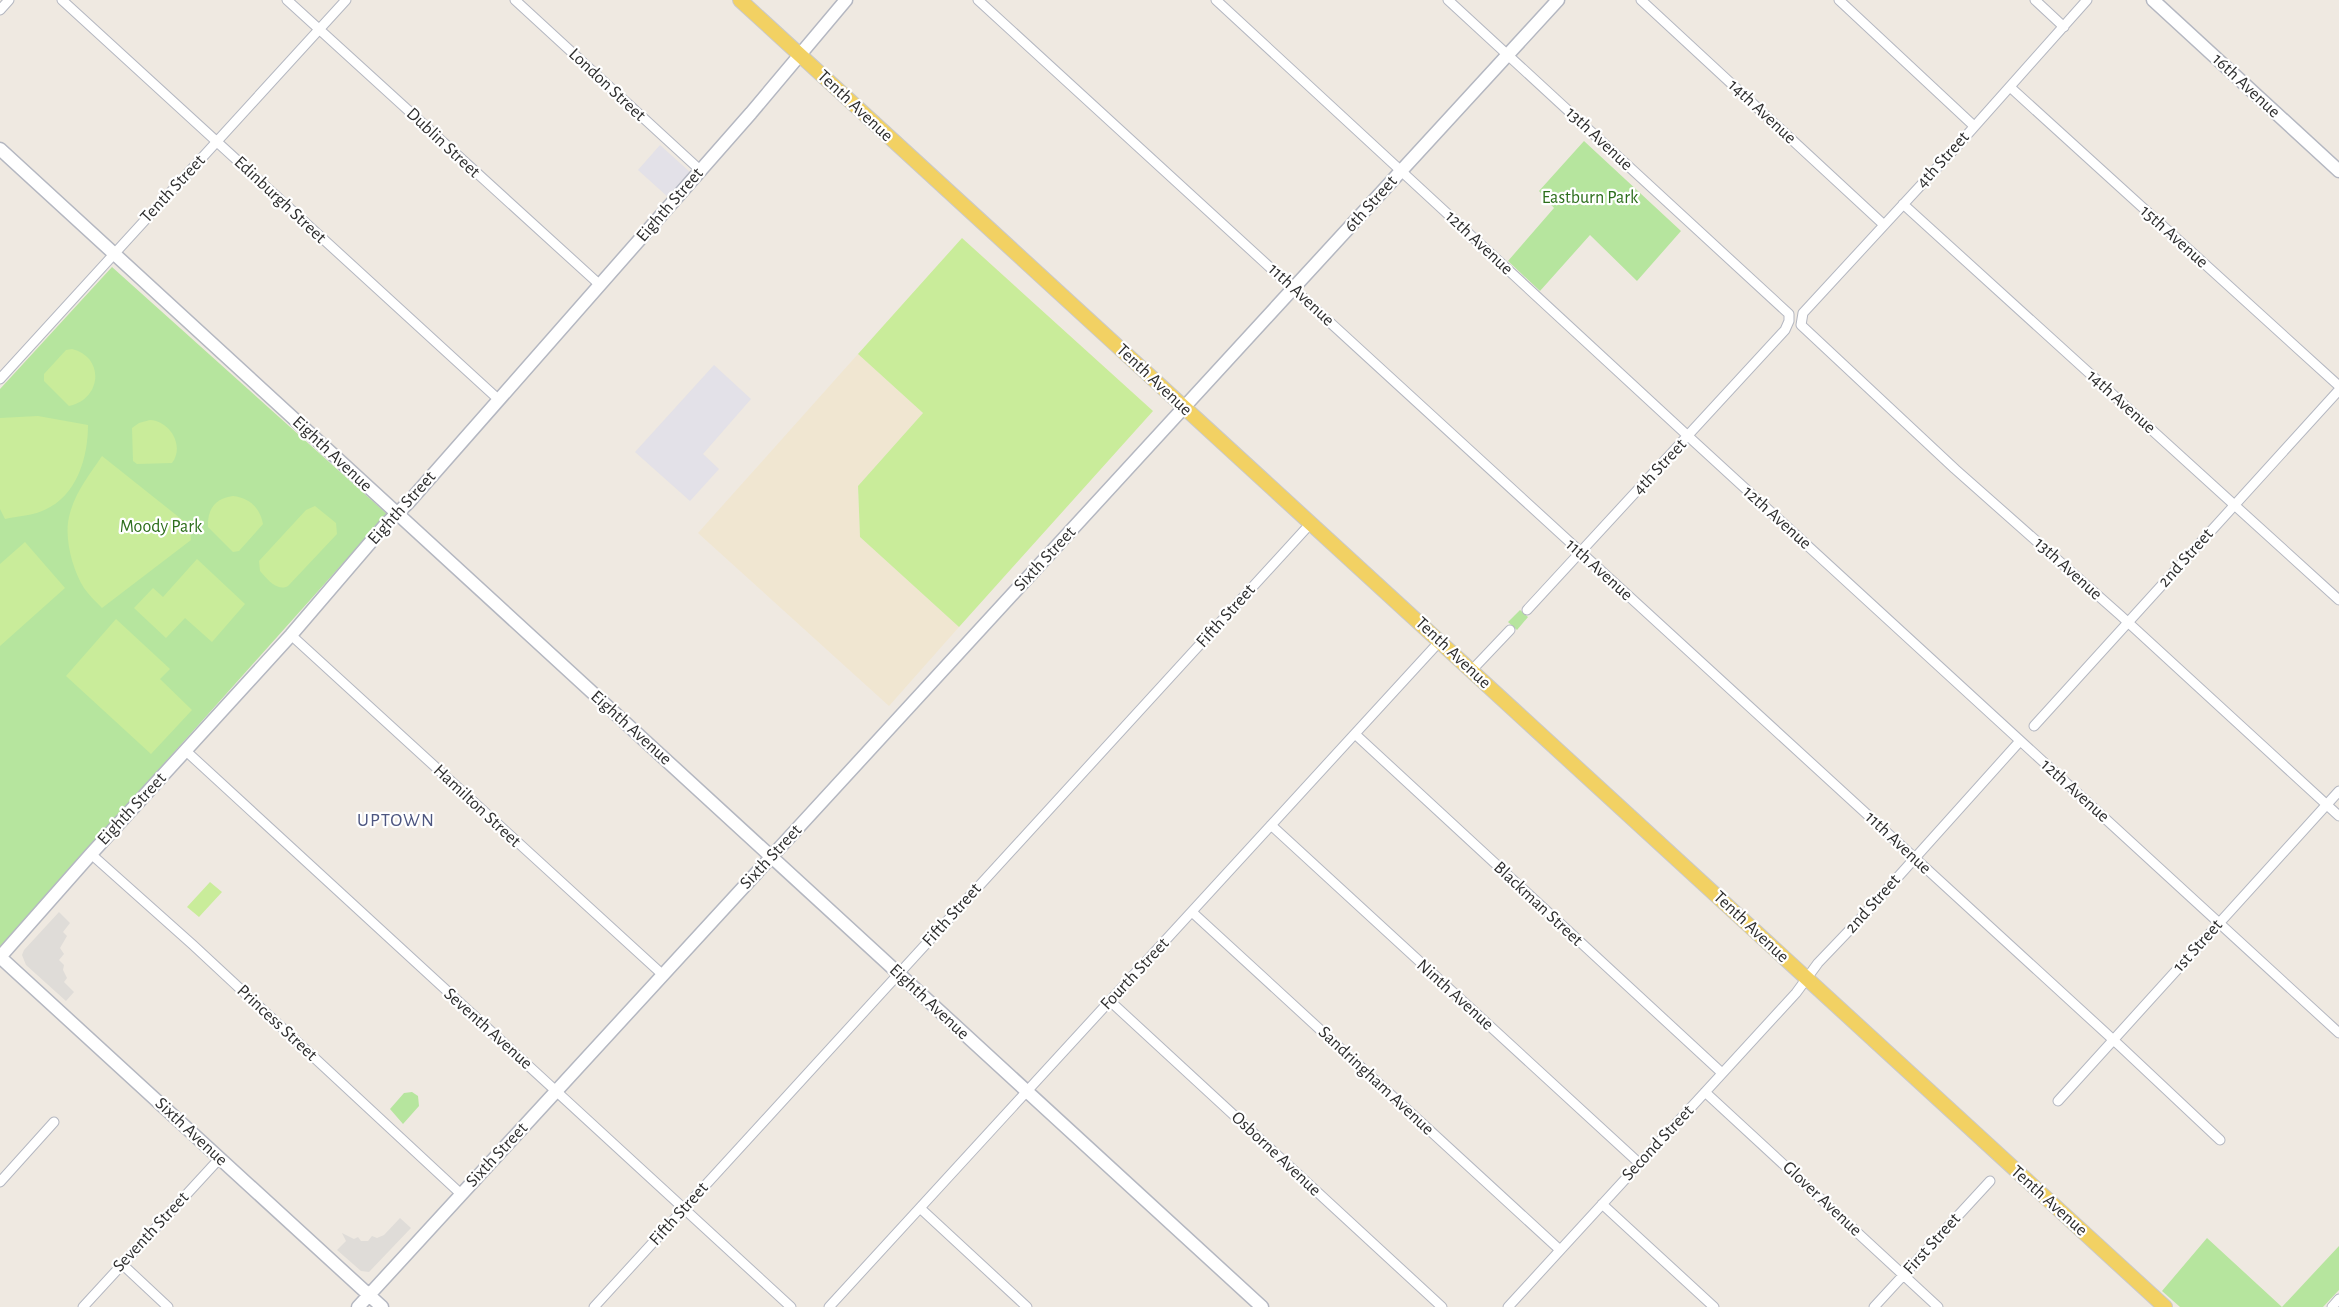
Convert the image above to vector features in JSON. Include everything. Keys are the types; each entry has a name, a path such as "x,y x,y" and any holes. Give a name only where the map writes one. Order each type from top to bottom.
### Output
{"main road":[{"name":"Tenth Avenue","path":"740,0 2165,1307"}],"street":[{"path":"0,10 9,0"},
{"name":"Edinburgh Street","path":"62,0 498,399"},
{"name":"Dublin Street","path":"287,0 600,285"},
{"name":"Tenth Street","path":"2,373 346,0"},
{"name":"London Street","path":"515,0 700,170"},
{"name":"Eighth Street","path":"0,957 91,854 292,635 386,523 398,515 846,0"},
{"name":"11th Avenue","path":"978,0 2220,1140"},
{"name":"12th Avenue","path":"1216,0 2339,1033"},
{"name":"13th Avenue","path":"1448,0 1785,309 1789,322"},
{"name":"6th Street","path":"1183,407 1294,289 1558,0"},
{"name":"14th Avenue","path":"1641,0 1883,224"},
{"path":"1839,0 1974,126"},
{"path":"2035,0 2064,27"},
{"name":"4th Street","path":"1800,321 1803,312 2010,87 2086,0"},
{"name":"16th Avenue","path":"2153,0 2339,171"},
{"name":"15th Avenue","path":"2010,87 2339,386"},
{"name":"Eighth Avenue","path":"0,149 1262,1307"},
{"name":"14th Avenue","path":"1903,204 2339,600"},
{"name":"13th Avenue","path":"1800,321 1804,329 1955,469 2128,622 2339,816"},
{"name":"4th Street","path":"1527,610 1786,330 1789,322"},
{"name":"2nd Street","path":"2034,726 2339,390"},
{"name":"Sixth Street","path":"358,1307 1183,407"},
{"name":"Fifth Street","path":"594,1307 1311,523"},
{"path":"1472,670 1510,630"},
{"name":"Hamilton Street","path":"292,635 663,975"},
{"name":"Fourth Street","path":"829,1307 1440,642"},
{"name":"Blackman Street","path":"1355,734 1722,1073"},
{"name":"2nd Street","path":"1807,978 1818,963 1862,917 2020,741"},
{"name":"Seventh Avenue","path":"186,751 791,1307"},
{"name":"1st Street","path":"2058,1101 2339,791"},
{"name":"Ninth Avenue","path":"1271,826 1639,1163"},
{"name":"Princess Street","path":"91,854 193,945 461,1194"},
{"name":"Sandringham Avenue","path":"1192,912 1560,1250"},
{"name":"Sixth Avenue","path":"0,957 382,1307"},
{"name":"Second Street","path":"1508,1307 1796,993 1807,978"},
{"name":"Osborne Avenue","path":"1110,1000 1442,1307"},
{"name":"Glover Avenue","path":"1705,1092 1938,1307"},
{"path":"0,1182 54,1122"},
{"name":"Seventh Street","path":"83,1307 220,1158"},
{"name":"First Street","path":"1874,1307 1990,1181"},
{"path":"1602,1204 1714,1307"},
{"path":"920,1208 1027,1307"},
{"path":"122,1264 168,1307"},
{"path":"2332,1307 2339,1299"}],"shaded area":[{"path":"660,145 691,173 669,198 638,170"},
{"path":"858,354 923,413 858,486 860,537 959,627 889,706 698,533"},
{"path":"714,365 751,399 703,454 719,469 690,501 635,452"},
{"path":"59,912 70,923 63,932 67,936 60,948 64,954 59,960 64,965 63,970 67,978 64,982 74,992 66,1001 26,965 22,955 24,950"},
{"path":"400,1218 411,1228 369,1272 361,1271 337,1250 346,1241 342,1233 354,1239 358,1237 361,1241 368,1241 372,1236 377,1238 384,1235"}],"green space":[{"name":"Eastburn Park","path":"1584,141 1681,231 1637,281 1590,235 1540,291 1508,261 1554,208 1539,191"},
{"path":"962,238 1153,411 959,627 860,537 858,486 923,413 858,354"},
{"name":"Moody Park","path":"112,267 387,514 0,947 0,389"},
{"path":"72,349 83,353 90,360 95,378 93,387 88,395 80,402 69,406 44,381 44,374 66,350"},
{"path":"38,416 88,425 86,451 82,464 78,476 71,487 64,497 54,505 37,513 5,519 0,509 0,418"},
{"path":"150,420 164,425 173,436 177,449 172,463 137,464 133,461 132,428 139,423"},
{"path":"102,456 190,526 191,540 102,608 86,591 72,562 68,541 68,522 76,497"},
{"path":"233,496 244,499 253,505 262,518 263,524 239,551 233,552 208,527 208,521 211,510 217,502"},
{"path":"315,506 336,523 337,534 288,586 276,586 260,571 259,561 306,510"},
{"path":"25,542 65,588 0,646 0,564"},
{"path":"197,559 245,604 212,642 185,618 166,638 134,608 153,588 163,597"},
{"path":"1520,610 1528,617 1517,630 1508,622"},
{"path":"116,619 170,669 160,679 192,710 151,754 66,676"},
{"path":"210,882 222,892 199,917 187,907"},
{"path":"412,1092 418,1096 419,1106 403,1124 390,1109 404,1093"},
{"path":"2207,1238 2282,1307 2180,1307 2162,1291"},
{"path":"2339,1246 2339,1290 2323,1307 2282,1307"}],"district":[{"name":"UPTOWN","path":"396,820"}]}
